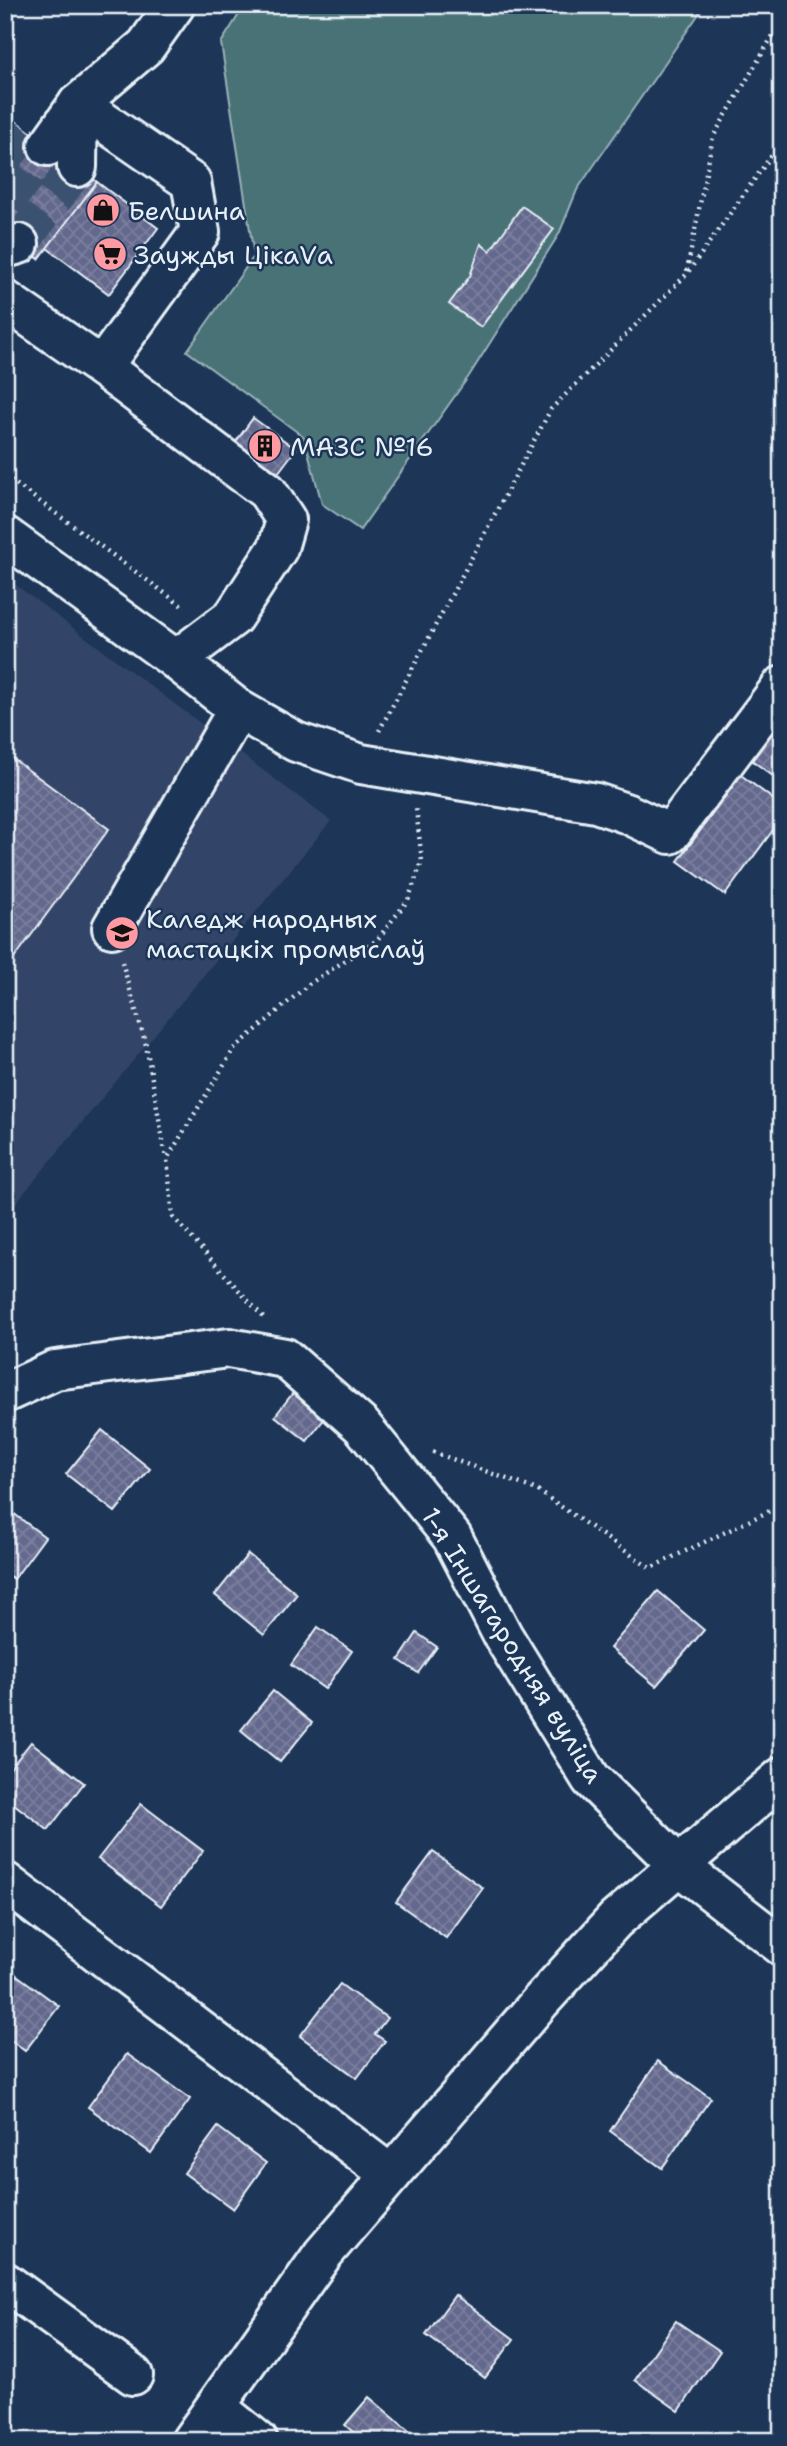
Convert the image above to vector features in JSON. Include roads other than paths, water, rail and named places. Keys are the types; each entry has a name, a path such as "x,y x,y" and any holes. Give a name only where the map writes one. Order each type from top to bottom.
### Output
{"street":[{"path":"78,104 50,147 78,104 146,46 175,5"},
{"path":"78,104 191,182 200,232 102,367"},
{"path":"5,300 102,367 267,491 286,520 278,548 233,617 176,660"},
{"path":"5,536 176,660 238,709 296,742 361,764 596,803 628,814 670,834 782,686"},
{"path":"112,928 238,709"},
{"name":"1-я Іншагародняя вуліца","path":"5,1393 55,1370 229,1348 285,1358 362,1426 452,1537 503,1636 591,1779 679,1866 782,1946"},
{"path":"191,2441 323,2254 540,2002 615,1920 782,1777"},
{"path":"5,1882 391,2175"},
{"path":"5,2282 134,2375"},
{"path":"216,2407 258,2441"}],"tunnel":[{"path":"5,156 26,129"},
{"path":"5,202 48,146"},
{"path":"19,244 77,167"}],"place":[{"name":"Белшина","path":"103,210"},
{"name":"Заужды ЦікаVа","path":"110,254"},
{"name":"МАЗС №16","path":"265,446"},
{"name":"Каледж народных мастацкіх промыслаў","path":"122,933"}]}
